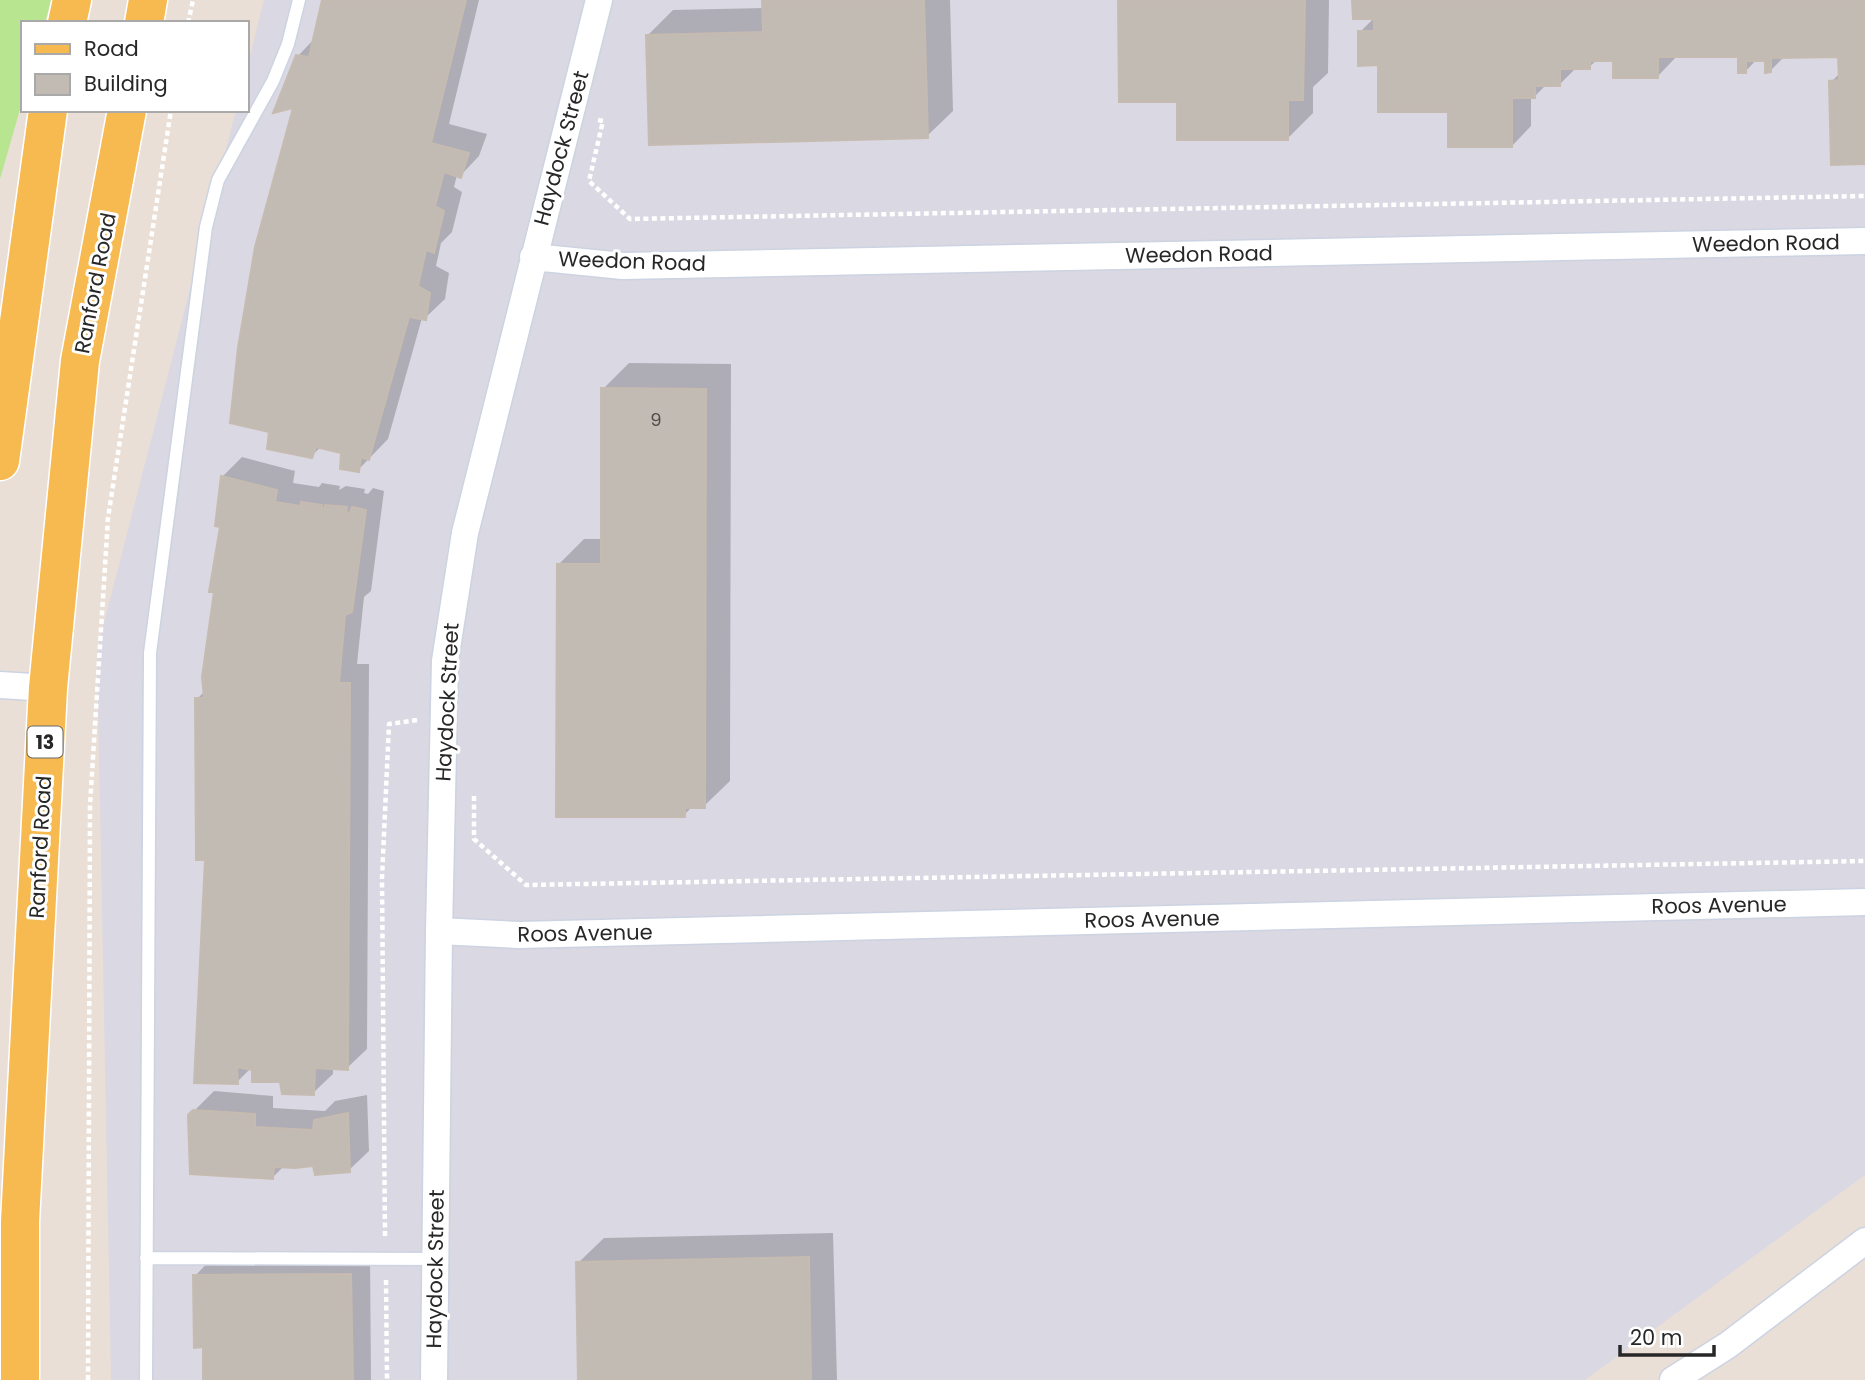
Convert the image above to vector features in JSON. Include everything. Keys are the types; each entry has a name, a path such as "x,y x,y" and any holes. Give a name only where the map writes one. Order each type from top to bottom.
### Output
{"main road":[{"path":"67,21 72,0"},
{"path":"144,21 148,0"},
{"path":"0,461 48,112"},
{"name":"Ranford Road","path":"20,1380 19,1222 48,688 80,361 127,112"}],"street":[{"name":"Haydock Street","path":"434,1380 445,661 465,533 599,0"},
{"name":"Weedon Road","path":"533,257 624,266 1865,241"},
{"path":"0,685 48,688"},
{"name":"Roos Avenue","path":"439,931 519,935 1865,902"},
{"path":"1673,1380 1728,1345 1865,1241"}],"lane":[{"path":"146,1380 150,653 206,227 218,180 273,81 288,44 299,0"},
{"path":"146,1258 436,1259"}],"path":[{"path":"188,21 193,0"},
{"path":"570,111 603,121 589,181 629,219 1865,196"},
{"path":"88,1380 90,805 108,517 171,112"},
{"path":"387,1380 382,878 389,724 444,717"},
{"path":"474,786 474,839 526,886 1865,862"}],"shaded area":[{"path":"264,0 1865,0 1865,1175 1585,1380 111,1380 97,650 235,112 248,112 248,64"}],"green space":[{"path":"0,0 51,0 46,21 21,21 21,106 0,179"}],"building":[{"path":"322,0 466,0 431,143 469,153 461,178 444,172 435,206 444,211 434,253 426,250 418,286 430,293 426,320 409,317 369,460 361,457 359,472 340,469 341,453 316,447 312,458 267,449 269,432 230,423 238,348 255,247 293,108 273,113 296,55 309,57"},
{"path":"762,0 924,0 928,138 649,145 646,35 763,32"},
{"path":"1118,0 1305,0 1303,100 1288,100 1288,140 1177,140 1177,102 1119,102"},
{"path":"1352,0 1865,0 1865,164 1831,165 1829,81 1839,80 1838,57 1771,58 1771,72 1765,73 1765,61 1746,61 1746,73 1738,73 1738,57 1658,57 1658,78 1613,78 1613,61 1590,61 1590,69 1560,69 1560,86 1535,86 1535,98 1512,98 1512,147 1448,147 1448,112 1378,112 1378,65 1358,66 1358,31 1374,31 1374,19 1353,19"},
{"path":"601,388 706,389 705,808 685,808 685,817 556,817 557,564 601,564"},
{"path":"221,476 277,490 275,502 301,506 301,502 322,505 321,508 325,508 325,505 347,507 346,512 350,513 352,507 366,510 352,612 345,615 339,683 350,683 348,1070 315,1068 314,1095 282,1094 280,1082 252,1082 252,1070 237,1067 238,1084 194,1083 205,860 196,860 195,698 204,698 202,677 214,592 209,592 220,527 215,526"},
{"path":"193,1110 255,1114 255,1127 313,1130 314,1120 348,1113 350,1172 315,1175 313,1166 274,1167 273,1179 190,1174 188,1115"},
{"path":"809,1257 811,1380 578,1380 576,1262"},
{"path":"351,1274 353,1380 203,1380 203,1347 194,1348 193,1275"}]}
